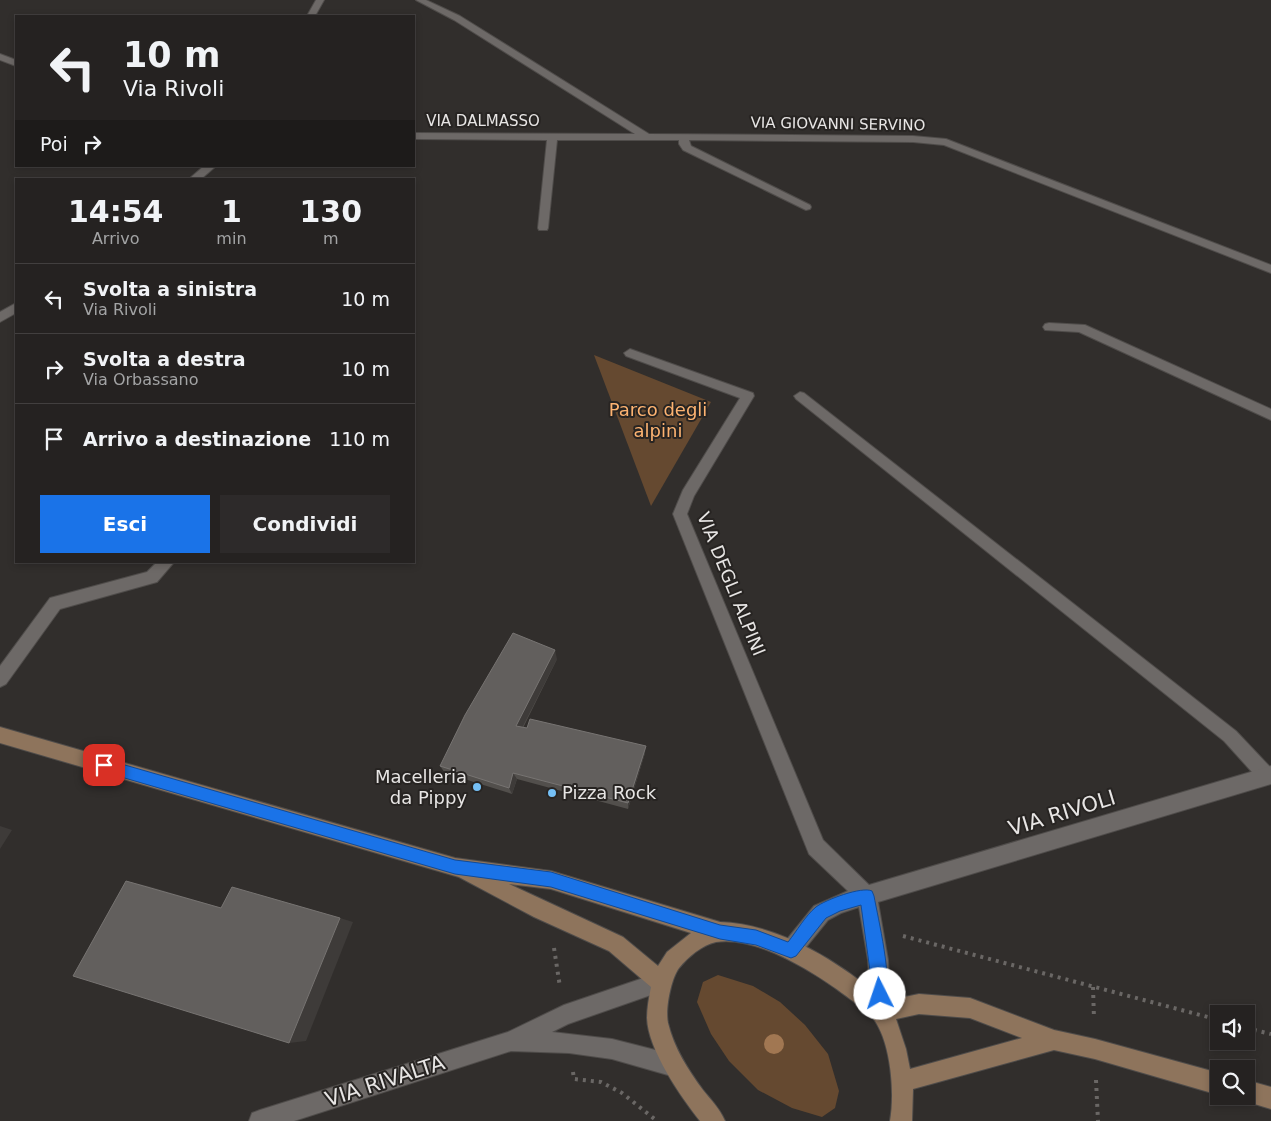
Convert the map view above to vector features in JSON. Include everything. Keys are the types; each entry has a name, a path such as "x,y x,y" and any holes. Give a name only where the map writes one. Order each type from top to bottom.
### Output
{"main road":[{"path":"0,735 455,867 551,880 720,932 756,937 791,950 846,982 881,1012 897,1048 903,1119"},
{"path":"455,867 541,910 616,944 661,982"},
{"path":"714,1121 692,1094 674,1066 658,1022 661,982 670,963 691,942 720,932"},
{"path":"881,1012 919,1004 970,1008 1054,1040 1095,1049 1210,1081"},
{"path":"901,1082 1054,1040"},
{"path":"1255,1094 1271,1098"}],"street":[{"path":"312,15 320,0"},
{"path":"420,0 457,18 647,137"},
{"path":"0,57 15,63"},
{"name":"VIA DALMASSO","path":"415,136 647,137"},
{"name":"VIA DALMASSO","path":"543,228 552,136"},
{"name":"VIA GIOVANNI SERVINO","path":"647,137 914,139 946,142 1271,269"},
{"path":"684,137 684,144 687,148 806,207"},
{"path":"195,178 211,167"},
{"path":"0,318 15,308"},
{"path":"1048,327 1081,328 1271,415"},
{"name":"VIA DEGLI ALPINI","path":"630,353 748,396 688,494 680,514 816,847 867,896"},
{"path":"0,679 55,603 152,577 166,563"},
{"name":"VIA RIVOLI","path":"791,950 821,912 838,904 1269,776"},
{"path":"867,896 878,960 881,1012"},
{"name":"VIA RIVALTA","path":"260,1121 511,1041 564,1015 661,982"},
{"name":"VIA RIVALTA","path":"511,1041 577,1044 612,1049 674,1066"}],"lane":[{"path":"800,396 1230,736 1269,776"}],"path":[{"path":"872,926 903,936 1210,1018"},
{"path":"1255,1030 1271,1034"},
{"path":"574,1079 601,1082 622,1093 657,1121"}],"green space":[{"name":"Parco degli alpini","path":"594,355 711,402 651,506"},
{"path":"718,975 753,986 780,1002 805,1025 828,1054 839,1091 835,1108 822,1117 792,1108 758,1090 729,1061 711,1034 697,1002 703,982"}],"building":[{"path":"513,633 555,650 516,726 527,728 530,719 646,746 628,803 513,773 509,788 440,766 465,715"},
{"path":"126,881 221,908 232,887 340,918 289,1043 73,976"}],"place":[{"name":"Macelleria da Pippy","path":"477,787"},
{"name":"Pizza Rock","path":"552,793"}],"route":[{"path":"104,765 455,867 551,880 720,932 756,937 791,950 821,912 838,904 867,896 878,960 880,994"}]}
